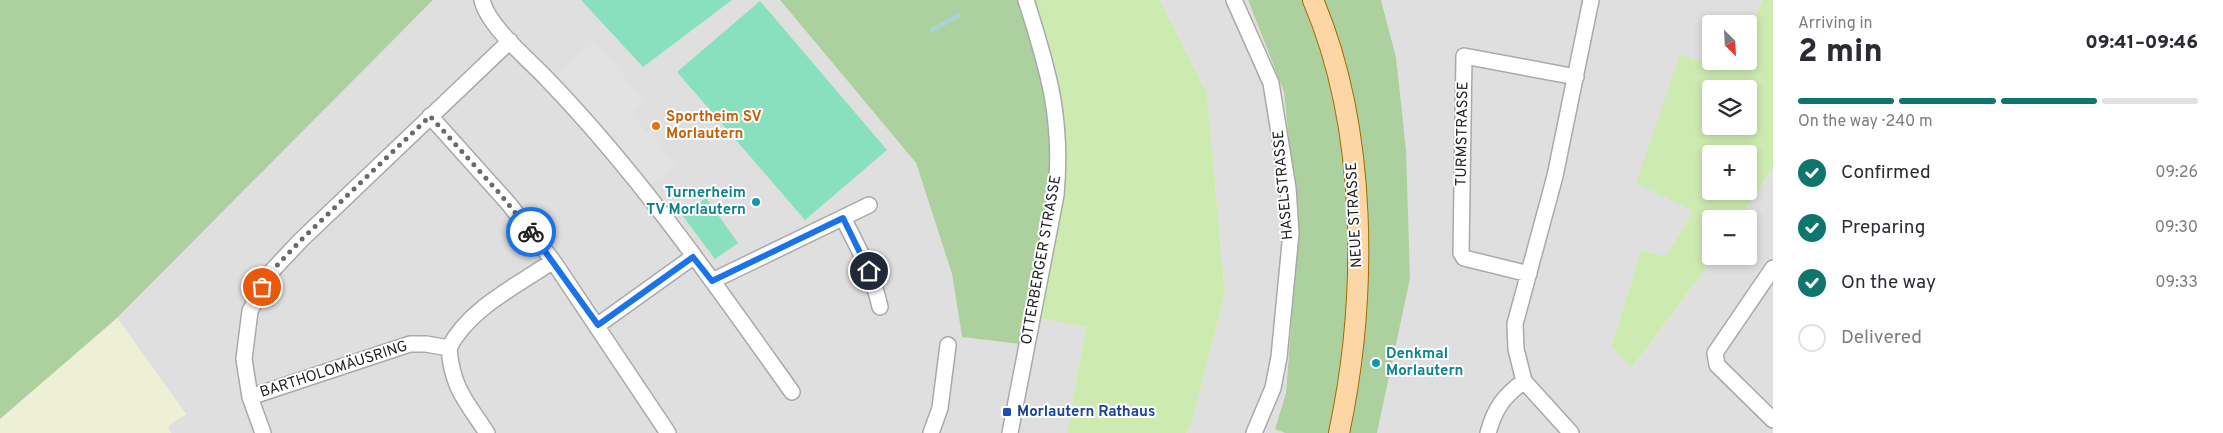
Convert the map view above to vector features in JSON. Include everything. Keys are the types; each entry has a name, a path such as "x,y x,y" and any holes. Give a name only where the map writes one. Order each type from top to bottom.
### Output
{"main road":[{"name":"NEUE STRASSE","path":"1313,0 1331,50 1342,96 1351,148 1358,218 1358,292 1353,355 1339,433"}],"street":[{"path":"482,0 484,11 510,41 610,146 712,281 792,392"},
{"name":"OTTERBERGER STRASSE","path":"1010,433 1056,195 1058,171 1056,113 1052,85 1026,0"},
{"name":"HASELSTRASSE","path":"1234,0 1271,83 1288,188 1291,233 1273,388 1254,433"},
{"path":"1571,433 1524,382 1516,349 1515,324 1555,176 1591,0"},
{"path":"263,433 250,397 244,360 250,312 269,274 430,116 510,41"},
{"name":"TURMSTRASSE","path":"1529,274 1464,258 1461,253 1464,56 1576,76"},
{"path":"430,116 509,204 552,261 598,325 668,433"},
{"path":"712,281 869,205"},
{"path":"843,218 867,265 880,307"},
{"path":"598,325 693,257"},
{"path":"487,433 458,388 451,372 449,348 456,334 474,315 552,261"},
{"path":"1773,268 1715,353 1717,365 1773,420"},
{"name":"BARTHOLOMÄUSRING","path":"250,397 410,344 426,344 449,348"},
{"path":"931,433 940,408 948,345"},
{"path":"1488,433 1494,414 1502,400 1524,382"}],"shaded area":[{"path":"433,0 780,0 916,163 952,274 962,337 1034,317 1086,327 1067,433 171,433 168,426 186,414 117,318"},
{"path":"1160,0 1248,0 1284,92 1298,232 1286,393 1276,429 1285,433 1186,433 1190,428 1225,294 1207,93"},
{"path":"1381,0 1762,0 1756,15 1702,15 1702,62 1680,54 1693,211 1666,257 1641,251 1611,347 1633,367 1708,265 1757,265 1757,210 1746,210 1752,200 1757,200 1757,193 1773,168 1773,433 1377,433 1410,279 1396,57"},
{"path":"594,42 647,102 633,113 646,132 650,130 676,166 648,186 616,142 556,77"}],"green space":[{"path":"0,0 433,0 117,318 0,419"},
{"path":"581,0 732,0 643,67"},
{"path":"780,0 1026,0 1059,147 1028,345 962,337 952,274 916,163"},
{"path":"1026,0 1160,0 1207,93 1225,294 1190,428 1186,433 1067,433 1086,327 1034,317"},
{"path":"1248,0 1381,0 1396,57 1406,150 1410,279 1377,433 1285,433 1275,429 1286,393 1298,232 1284,92"},
{"path":"1762,0 1773,0 1773,168 1757,193 1757,145 1702,145 1702,200 1752,200 1746,210 1702,210 1702,265 1708,265 1632,368 1611,347 1641,251 1666,256 1693,211 1636,183 1680,54 1702,62 1702,70 1758,70 1758,15 1756,15"},
{"path":"760,1 887,150 805,220 677,72"},
{"path":"706,198 738,243 715,259 682,215"},
{"path":"117,318 186,414 168,426 171,433 0,433 0,419"}],"waterway":[{"path":"941,25 958,16"},
{"path":"932,30 937,27"}],"way so far":[{"path":"262,287 269,274 301,240 430,116 509,204 531,232"}],"place":[{"name":"Sportheim SV Morlautern","path":"656,126"},
{"name":"Turnerheim TV Morlautern","path":"756,202"},
{"name":"Denkmal Morlautern","path":"1376,363"},
{"name":"Morlautern Rathaus","path":"1007,412"}],"route":[{"path":"531,232 598,325 693,257 712,281 843,218 869,271"}]}
